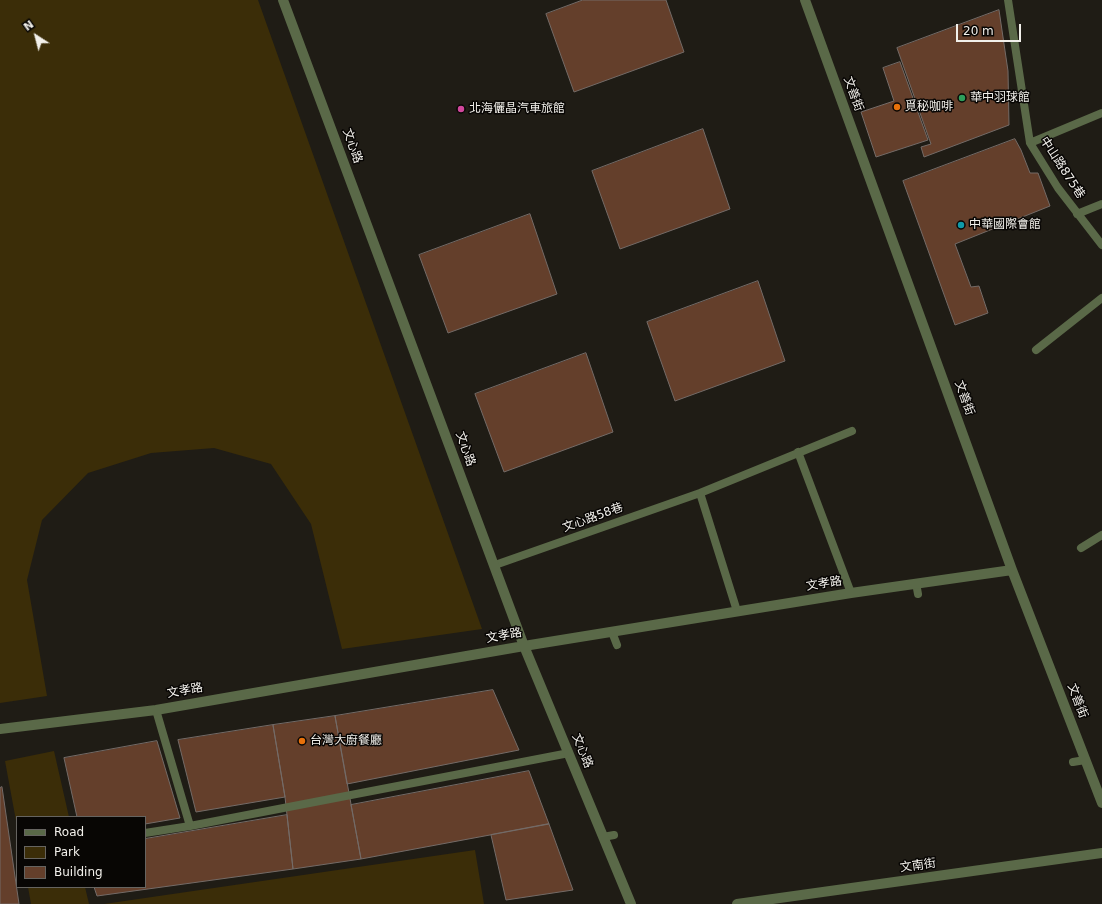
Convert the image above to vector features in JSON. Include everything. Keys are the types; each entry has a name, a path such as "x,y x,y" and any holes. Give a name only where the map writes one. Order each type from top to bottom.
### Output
{"street":[{"name":"文心路","path":"284,0 524,646 631,904"},
{"name":"文善街","path":"805,0 1012,570 1102,803"},
{"name":"文孝路","path":"0,729 156,710 524,646 737,611 916,583 1012,570"},
{"name":"文南街","path":"738,904 1102,853"}],"lane":[{"name":"中山路875巷","path":"1008,0 1030,143 1058,188 1102,245"},
{"path":"1030,143 1102,112"},
{"path":"1077,214 1102,204"},
{"path":"1036,350 1102,298"},
{"name":"文心路58巷","path":"495,565 700,492 852,431"},
{"path":"798,452 851,593"},
{"path":"700,492 737,611"},
{"path":"1081,548 1102,535"},
{"path":"916,583 918,594"},
{"path":"612,632 617,645"},
{"path":"156,710 190,826"},
{"path":"146,833 190,826 569,753"},
{"path":"1073,762 1085,760"},
{"path":"603,837 614,835"}],"green space":[{"path":"0,0 258,0 482,629 342,649 311,524 271,464 214,448 151,453 88,473 42,520 27,580 47,696 0,703"},
{"path":"54,751 69,816 16,816 16,821 5,761"},
{"path":"475,850 484,904 104,904"},
{"path":"28,888 85,888 89,904 31,904"}],"building":[{"path":"583,0 666,0 684,52 574,92 546,14"},
{"name":"華中羽球館","path":"999,10 1008,71 1009,125 924,157 921,147 931,144 897,48"},
{"name":"覓秘咖啡","path":"900,62 928,140 876,157 861,112 894,101 883,68"},
{"path":"703,129 730,209 620,249 592,171"},
{"name":"中華國際會館","path":"1015,139 1030,173 1038,173 1050,206 955,244 971,287 979,286 988,313 955,325 903,181"},
{"path":"530,214 557,294 448,333 419,255"},
{"path":"758,281 785,361 675,401 647,322"},
{"path":"586,353 613,432 504,472 475,394"},
{"path":"493,690 519,750 347,784 335,716"},
{"path":"335,716 361,859 293,869 285,797 273,725"},
{"path":"273,725 285,797 196,812 178,740"},
{"path":"157,741 180,818 146,824 146,816 77,816 64,758"},
{"path":"529,771 549,824 361,859 351,805"},
{"path":"2,787 19,904 0,904 0,788"},
{"path":"287,815 293,869 97,896 94,888 146,888 146,839"},
{"path":"549,824 573,890 506,900 491,835"}],"place":[{"name":"華中羽球館","path":"962,98"},
{"name":"覓秘咖啡","path":"897,107"},
{"name":"北海儷晶汽車旅館","path":"461,109"},
{"name":"中華國際會館","path":"961,225"},
{"name":"台灣大廚餐廳","path":"302,741"}]}
